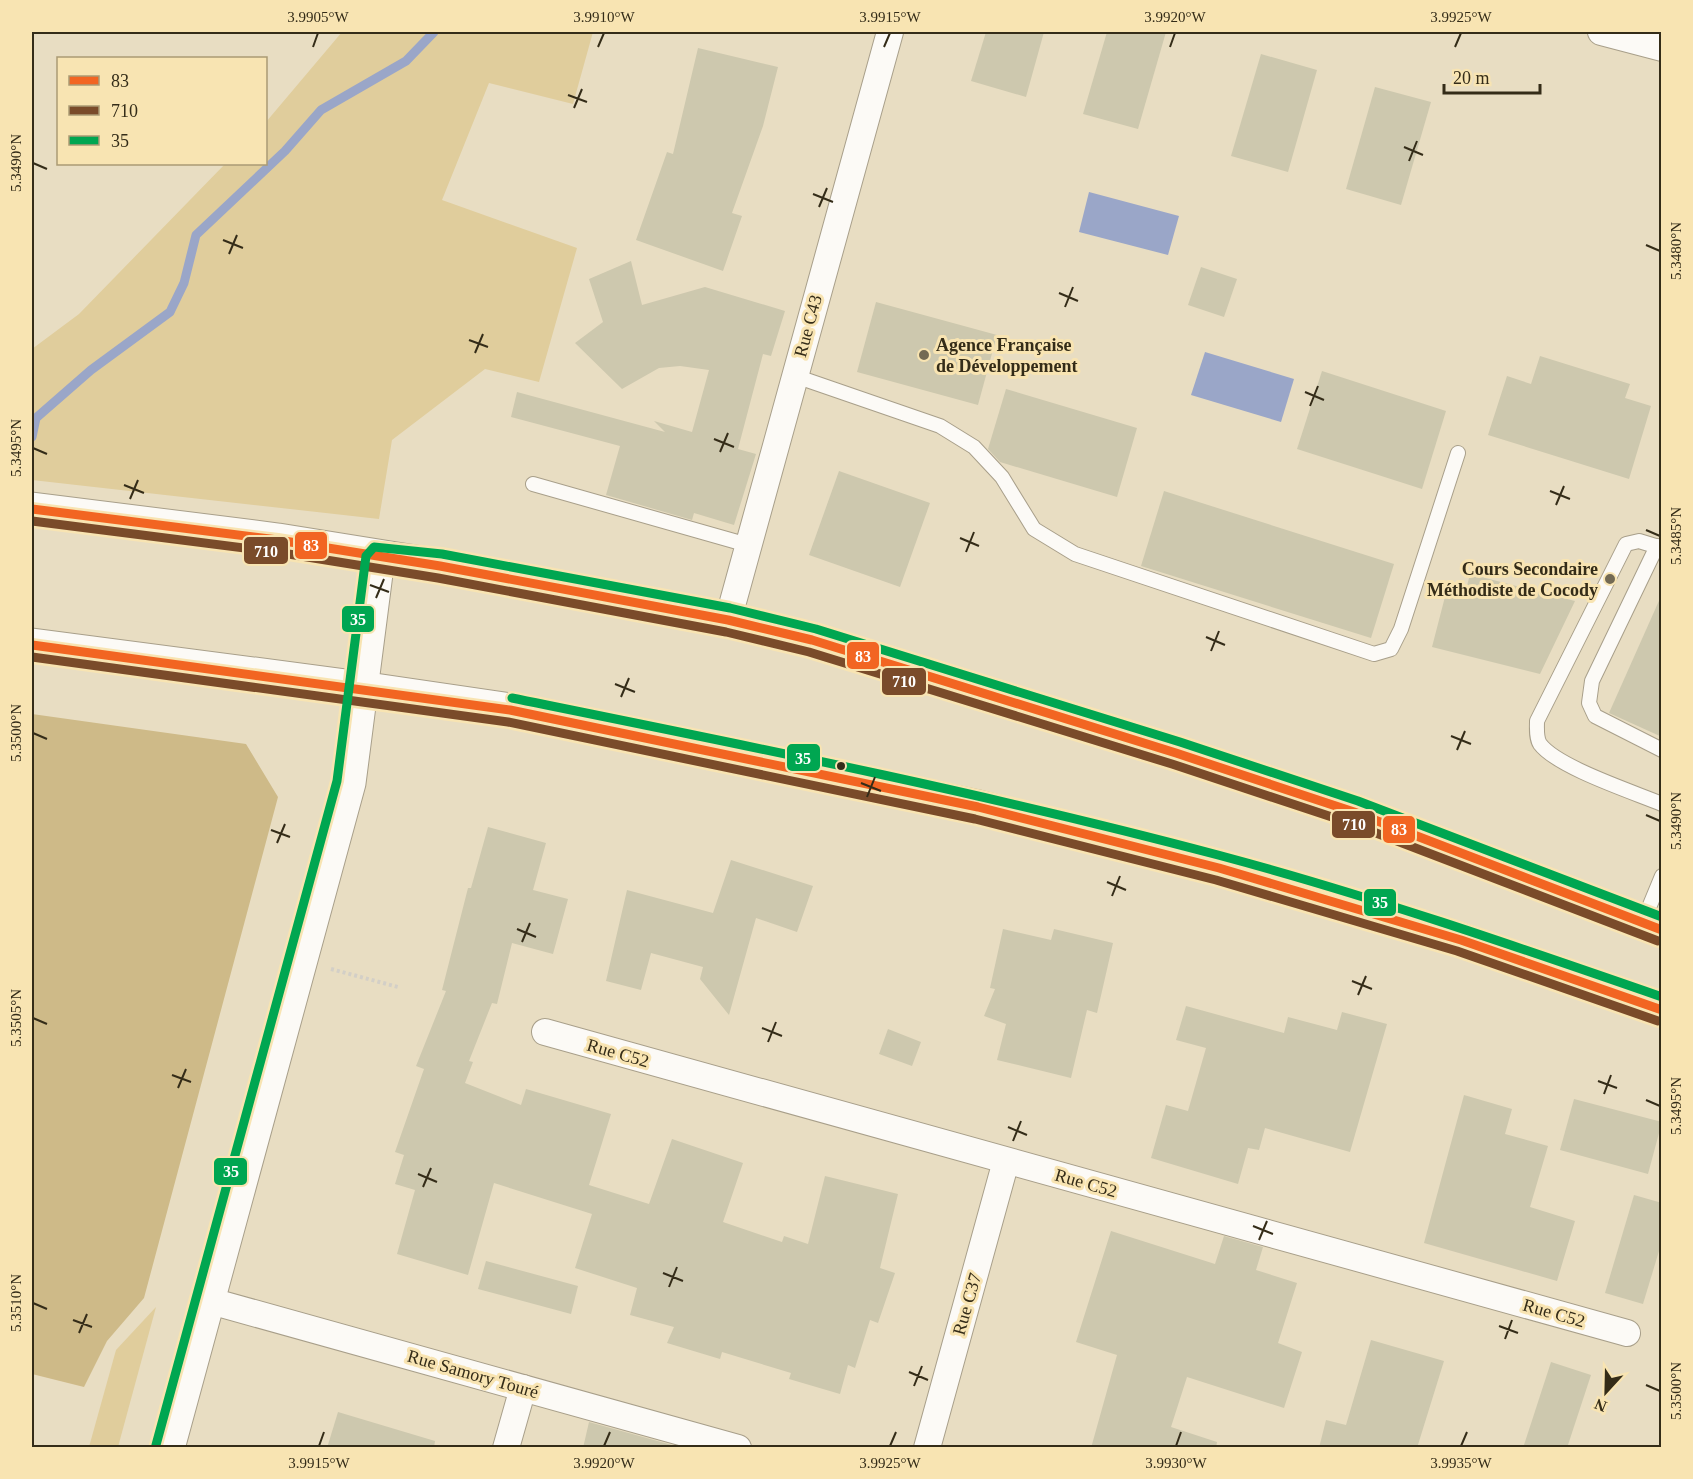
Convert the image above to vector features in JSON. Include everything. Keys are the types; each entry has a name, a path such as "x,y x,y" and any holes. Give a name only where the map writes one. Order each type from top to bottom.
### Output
{"main road":[{"path":"32,509 278,540 378,558 440,566 728,620 812,640 1354,812 1652,926"},
{"path":"168,1448 349,783 378,558"},
{"path":"32,645 510,710 989,810 1230,871 1461,940 1662,1010"}],"street":[{"name":"Rue C43","path":"728,620 890,32"},
{"path":"1601,32 1662,48"},
{"name":"Rue C52","path":"545,1032 1627,1334"},
{"name":"Rue C37","path":"927,1448 1006,1161"},
{"name":"Rue Samory Touré","path":"207,1300 738,1448"},
{"path":"506,1448 523,1388"}],"lane":[{"path":"795,376 949,431 974,447 1002,477 1034,529 1075,554 1374,654 1391,649 1401,629 1458,453"},
{"path":"533,484 748,545"},
{"path":"1661,802 1558,759 1539,743 1537,732 1537,721 1626,544 1639,541 1659,548 1592,681 1589,703 1595,716 1662,750"},
{"path":"1652,926 1662,876"}],"path":[{"path":"301,961 398,987"}],"shaded area":[{"path":"342,32 593,32 573,104 489,83 442,200 577,248 539,382 485,369 392,440 379,519 32,480 32,349 79,314 224,165 267,165 267,121"},
{"path":"32,714 246,744 278,797 144,1298 107,1341 84,1387 32,1374"},
{"path":"156,1307 118,1447 89,1447 116,1350"}],"water":[{"path":"1089,192 1179,216 1168,255 1079,232"},
{"path":"1205,352 1294,379 1281,422 1191,395"}],"building":[{"path":"986,32 1044,32 1026,97 971,81"},
{"path":"1107,32 1166,32 1138,129 1083,114"},
{"path":"698,48 778,67 763,126 732,213 742,216 723,271 636,240 667,152 673,154"},
{"path":"1261,54 1317,70 1288,172 1231,156"},
{"path":"1375,87 1431,102 1401,205 1346,189"},
{"path":"631,261 642,305 705,287 785,311 771,356 763,354 738,449 756,454 734,525 694,513 692,520 606,495 620,446 511,417 517,392 665,432 654,421 692,432 709,370 680,366 659,368 622,389 575,343 603,322 589,279"},
{"path":"1201,267 1237,279 1224,317 1188,305"},
{"path":"876,302 997,335 978,405 857,372"},
{"path":"1540,356 1630,384 1625,398 1651,406 1629,479 1488,435 1507,376 1531,384"},
{"path":"1322,371 1446,411 1422,489 1297,449"},
{"path":"1006,389 1137,428 1117,497 1000,462 988,449"},
{"path":"839,471 930,503 900,587 809,555"},
{"path":"1164,491 1394,564 1371,638 1141,566"},
{"path":"1470,574 1575,601 1540,674 1432,647 1447,589 1465,594"},
{"path":"1662,594 1662,737 1609,713"},
{"path":"488,827 546,843 533,890 568,899 553,954 512,943 497,1004 492,1003 469,1061 473,1062 465,1083 521,1105 526,1089 611,1114 589,1185 649,1204 672,1139 743,1163 723,1222 782,1242 784,1236 808,1244 825,1176 898,1194 880,1268 895,1273 878,1323 870,1320 855,1368 848,1365 840,1394 789,1379 791,1373 722,1352 720,1359 667,1343 674,1327 630,1315 637,1288 575,1268 592,1214 494,1183 468,1275 397,1254 415,1190 395,1184 404,1155 395,1152 424,1069 416,1066 446,991 442,990 468,888 471,888"},
{"path":"731,860 813,886 797,932 756,918 729,1015 700,979 703,967 651,953 641,990 606,981 627,890 713,913"},
{"path":"1003,929 1051,940 1054,929 1113,943 1097,1013 1087,1010 1071,1078 997,1060 1006,1024 984,1016 995,989 990,988"},
{"path":"1186,1006 1284,1033 1288,1017 1337,1030 1342,1012 1387,1024 1350,1152 1265,1128 1259,1150 1248,1148 1238,1184 1151,1158 1166,1105 1188,1111 1206,1048 1176,1040"},
{"path":"888,1029 921,1042 912,1066 879,1054"},
{"path":"1464,1095 1512,1109 1505,1134 1548,1146 1530,1207 1575,1221 1557,1281 1424,1243"},
{"path":"1574,1099 1662,1122 1648,1174 1560,1150"},
{"path":"1634,1195 1662,1203 1662,1241 1643,1304 1605,1293"},
{"path":"1111,1231 1215,1264 1224,1236 1263,1247 1256,1270 1297,1283 1278,1343 1302,1352 1284,1408 1187,1377 1171,1427 1217,1442 1216,1448 1091,1448 1117,1355 1076,1342"},
{"path":"486,1261 578,1286 571,1314 478,1289"},
{"path":"1371,1340 1444,1361 1417,1448 1319,1448 1326,1420 1346,1425"},
{"path":"1551,1362 1591,1375 1567,1448 1523,1448"},
{"path":"338,1412 435,1441 434,1448 327,1448"},
{"path":"589,1422 672,1445 672,1448 583,1448"}],"waterway":[{"path":"32,437 36,418 91,370 170,312 184,283 196,235 285,151 321,110 406,61 434,32"}],"transit line":[{"name":"83","path":"32,509 278,540 440,566 728,620 812,640 1176,753 1354,812 1662,930"},
{"name":"710","path":"32,521 276,552 438,578 726,632 809,652 1172,764 1350,823 1658,941"},
{"name":"35","path":"156,1445 337,781 366,556 374,547 442,554 730,608 816,629 1180,742 1358,801 1662,917"},
{"name":"83","path":"32,645 510,710 978,807 1219,868 1461,940 1662,1010"},
{"name":"710","path":"32,657 508,722 975,819 1216,880 1457,951 1658,1021"},
{"name":"35","path":"512,698 778,752 1130,832 1274,870 1386,904 1662,997"}],"place":[{"name":"Agence Française de Développement","path":"924,355"},
{"name":"Cours Secondaire Méthodiste de Cocody","path":"1610,579"}]}
